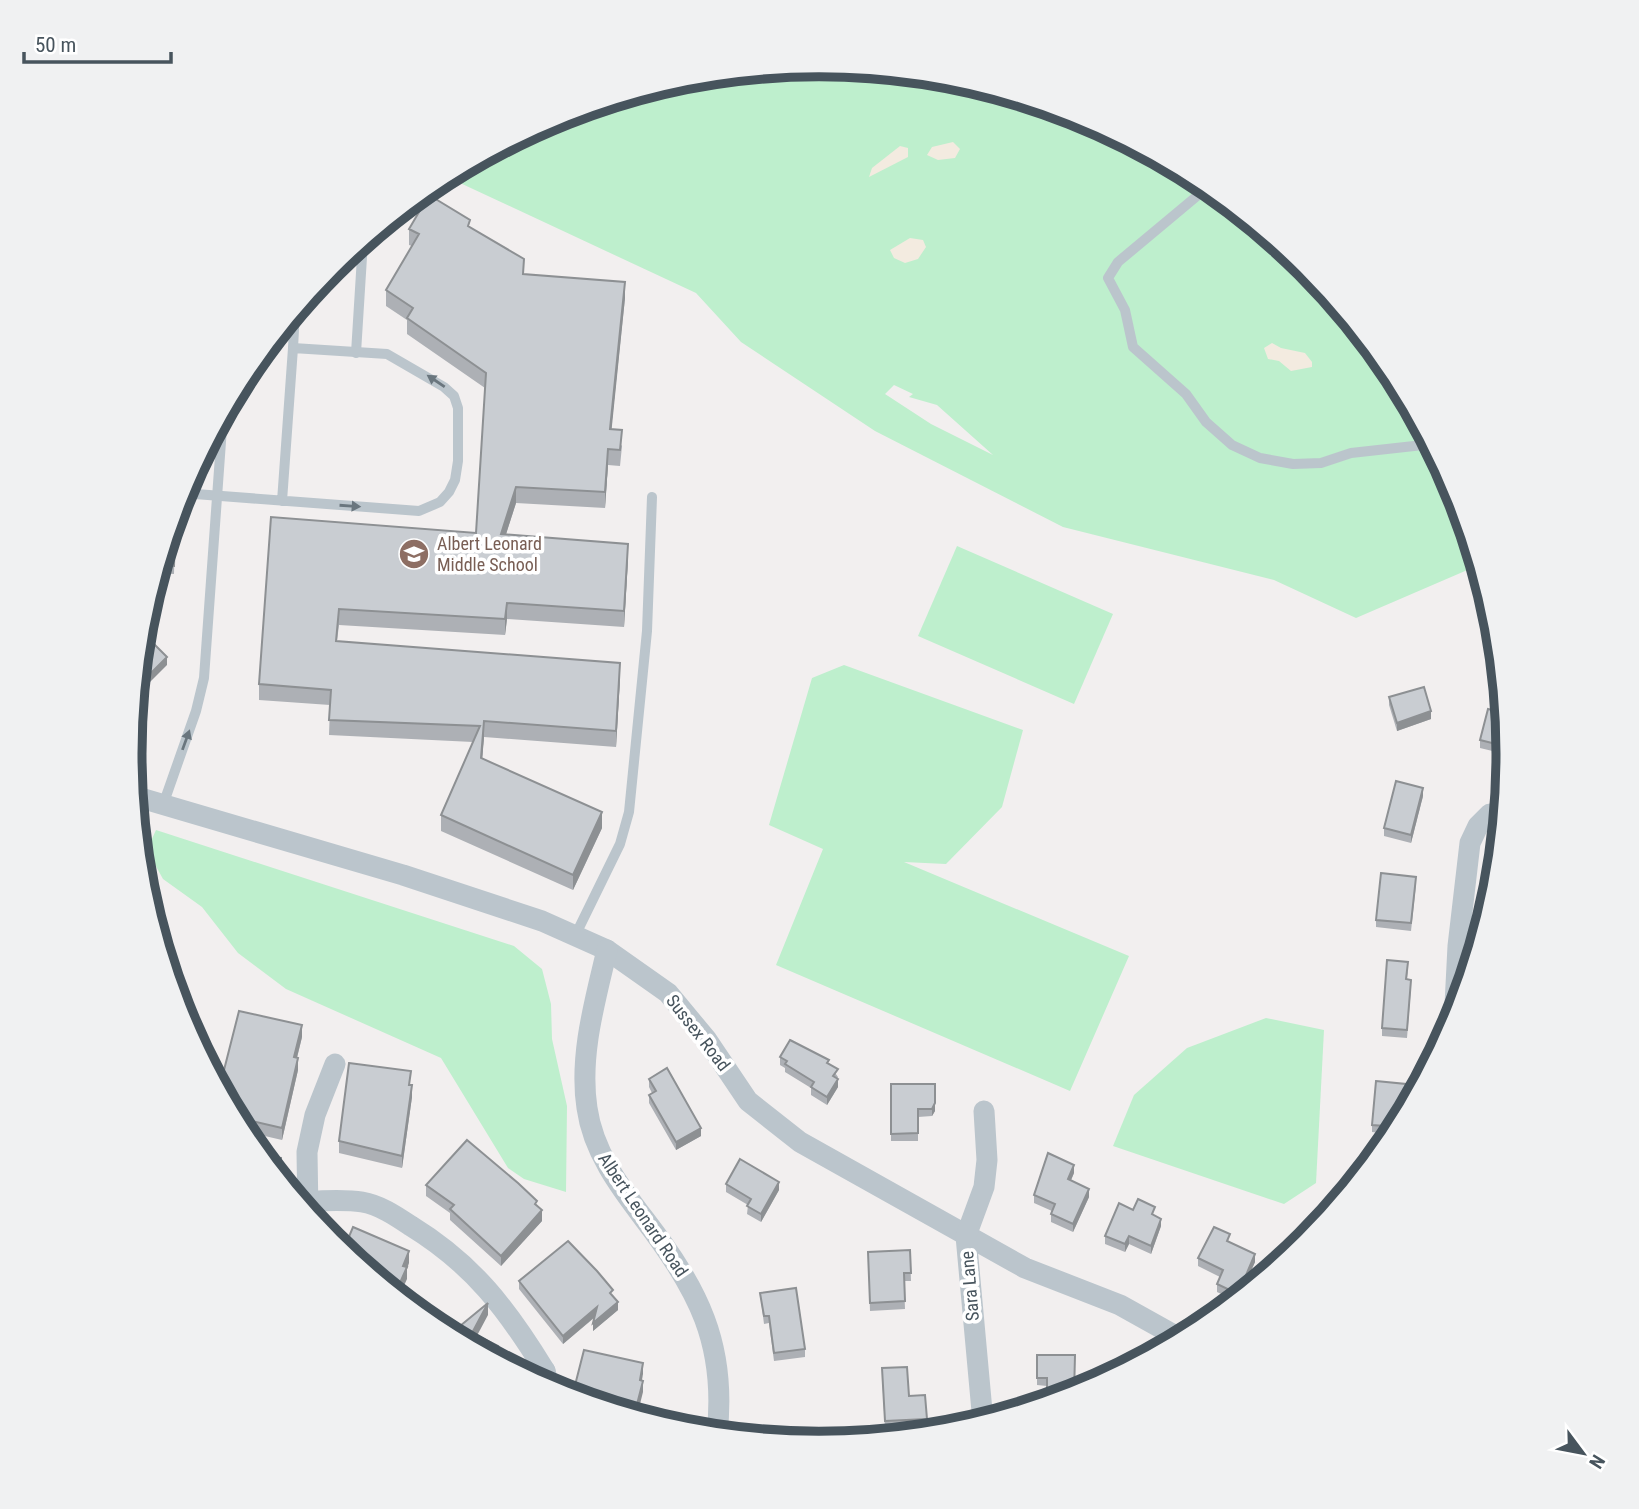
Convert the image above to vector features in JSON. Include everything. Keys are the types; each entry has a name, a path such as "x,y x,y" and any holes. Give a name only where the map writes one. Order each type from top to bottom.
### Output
{"street":[{"name":"Sussex Road","path":"143,798 402,874 542,921 607,950 668,992 707,1040 748,1101 777,1126 965,1237 1025,1268 1120,1305 1171,1333"},
{"path":"1468,948 1470,843 1478,826 1490,814"},
{"name":"Albert Leonard Road","path":"607,950 593,1011 586,1066 587,1108 599,1152 697,1297 713,1338 719,1371 717,1424"},
{"path":"308,1198 307,1152 315,1115 335,1064"},
{"name":"Sara Lane","path":"982,1412 965,1237 984,1187 987,1160 984,1111"},
{"path":"315,1206 362,1202 386,1211 446,1248 476,1275 512,1318 543,1372"}],"lane":[{"path":"1200,194 1118,262 1108,278 1125,310 1133,347 1186,394 1206,422 1232,444 1260,458 1293,464 1321,463 1351,453 1422,445"},
{"path":"356,353 362,255"},
{"path":"282,501 294,327"},
{"path":"194,494 419,511 440,502 455,480 458,408 454,396 401,359 387,354 293,348"},
{"path":"163,804 196,710 204,677 221,438"},
{"path":"575,936 620,844 629,812 647,631 652,497"}],"green space":[{"path":"775,78 864,78 952,90 1037,113 1119,147 1196,191 1232,217 1299,275 1357,342 1406,416 1445,495 1471,569 1356,618 1274,580 1063,527 875,431 741,342 696,293 458,182 520,147 602,113 687,90 731,83","holes":["894,385 913,394 909,397 937,405 993,455 931,424 885,394"]},
{"path":"957,546 1113,614 1074,704 918,636"},
{"path":"844,665 1023,730 1002,807 946,864 904,862 1129,956 1070,1091 776,965 823,849 769,825 812,678"},
{"path":"156,830 514,946 542,969 551,1004 552,1039 567,1106 566,1192 524,1179 508,1168 441,1058 286,989 238,953 202,907 163,879 150,855 149,847"},
{"path":"1266,1018 1324,1030 1316,1183 1284,1204 1113,1146 1134,1095 1187,1048"}],"sand":[{"path":"953,142 960,149 955,158 938,160 927,155 932,147"},
{"path":"900,146 908,148 908,157 869,177 872,168"},
{"path":"910,238 923,240 926,247 918,259 905,263 894,258 890,250"},
{"path":"1272,343 1281,348 1305,353 1312,362 1312,367 1291,371 1279,361 1268,359 1264,348"}],"building":[{"name":"Albert Leonard Middle School","path":"434,198 470,220 468,226 524,259 523,274 625,282 610,429 622,430 620,450 608,449 605,492 516,487 501,534 628,544 624,611 507,603 505,619 339,609 336,641 620,663 616,731 484,721 481,758 602,812 573,875 441,815 480,726 329,720 331,690 259,684 271,517 476,533 486,373 407,318 413,308 386,290 419,234 409,229 423,206"},
{"path":"175,548 174,566 169,566"},
{"path":"152,642 167,657 147,677"},
{"path":"1424,687 1431,711 1397,723 1389,697"},
{"path":"1488,709 1496,711 1497,744 1480,740"},
{"path":"1396,781 1423,788 1411,835 1384,828"},
{"path":"1381,873 1416,877 1411,923 1376,920"},
{"path":"1387,960 1408,962 1406,979 1411,980 1407,1030 1382,1028"},
{"path":"239,1011 302,1025 294,1057 298,1058 282,1128 250,1121 223,1074"},
{"path":"790,1040 829,1060 827,1063 838,1069 833,1076 838,1079 827,1097 811,1087 814,1082 785,1064 787,1061 780,1057"},
{"path":"349,1063 411,1071 409,1085 412,1085 402,1156 339,1141"},
{"path":"667,1068 701,1128 676,1142 649,1095 656,1091 649,1079"},
{"path":"1376,1081 1406,1084 1405,1094 1386,1126 1372,1125"},
{"path":"891,1084 935,1084 935,1103 932,1109 918,1109 918,1133 891,1134"},
{"path":"467,1140 518,1183 537,1201 535,1204 542,1210 501,1256 450,1209 454,1205 426,1185"},
{"path":"1048,1153 1074,1165 1068,1179 1089,1189 1073,1224 1051,1214 1055,1204 1034,1195"},
{"path":"740,1159 779,1182 761,1214 747,1206 751,1199 726,1184"},
{"path":"1138,1199 1155,1207 1152,1214 1161,1219 1151,1246 1129,1236 1125,1244 1105,1236 1119,1203 1133,1210"},
{"path":"353,1227 409,1251 403,1266 407,1267 399,1285 373,1264 347,1241"},
{"path":"1214,1227 1230,1234 1227,1241 1255,1254 1243,1283 1233,1291 1217,1284 1223,1270 1198,1258"},
{"path":"568,1241 613,1290 610,1293 618,1302 593,1323 597,1307 563,1336 519,1281"},
{"path":"910,1250 911,1273 904,1273 905,1301 870,1303 868,1252"},
{"path":"796,1288 805,1349 774,1353 769,1316 764,1316 760,1293"},
{"path":"488,1303 472,1333 498,1346 496,1349 481,1341 458,1327"},
{"path":"584,1350 643,1363 640,1380 643,1381 636,1407 575,1386"},
{"path":"1037,1355 1075,1355 1074,1382 1047,1392 1047,1378 1037,1378"},
{"path":"907,1367 909,1396 925,1395 927,1419 885,1421 882,1368"}],"place":[{"name":"Albert Leonard Middle School","path":"414,554"}]}
